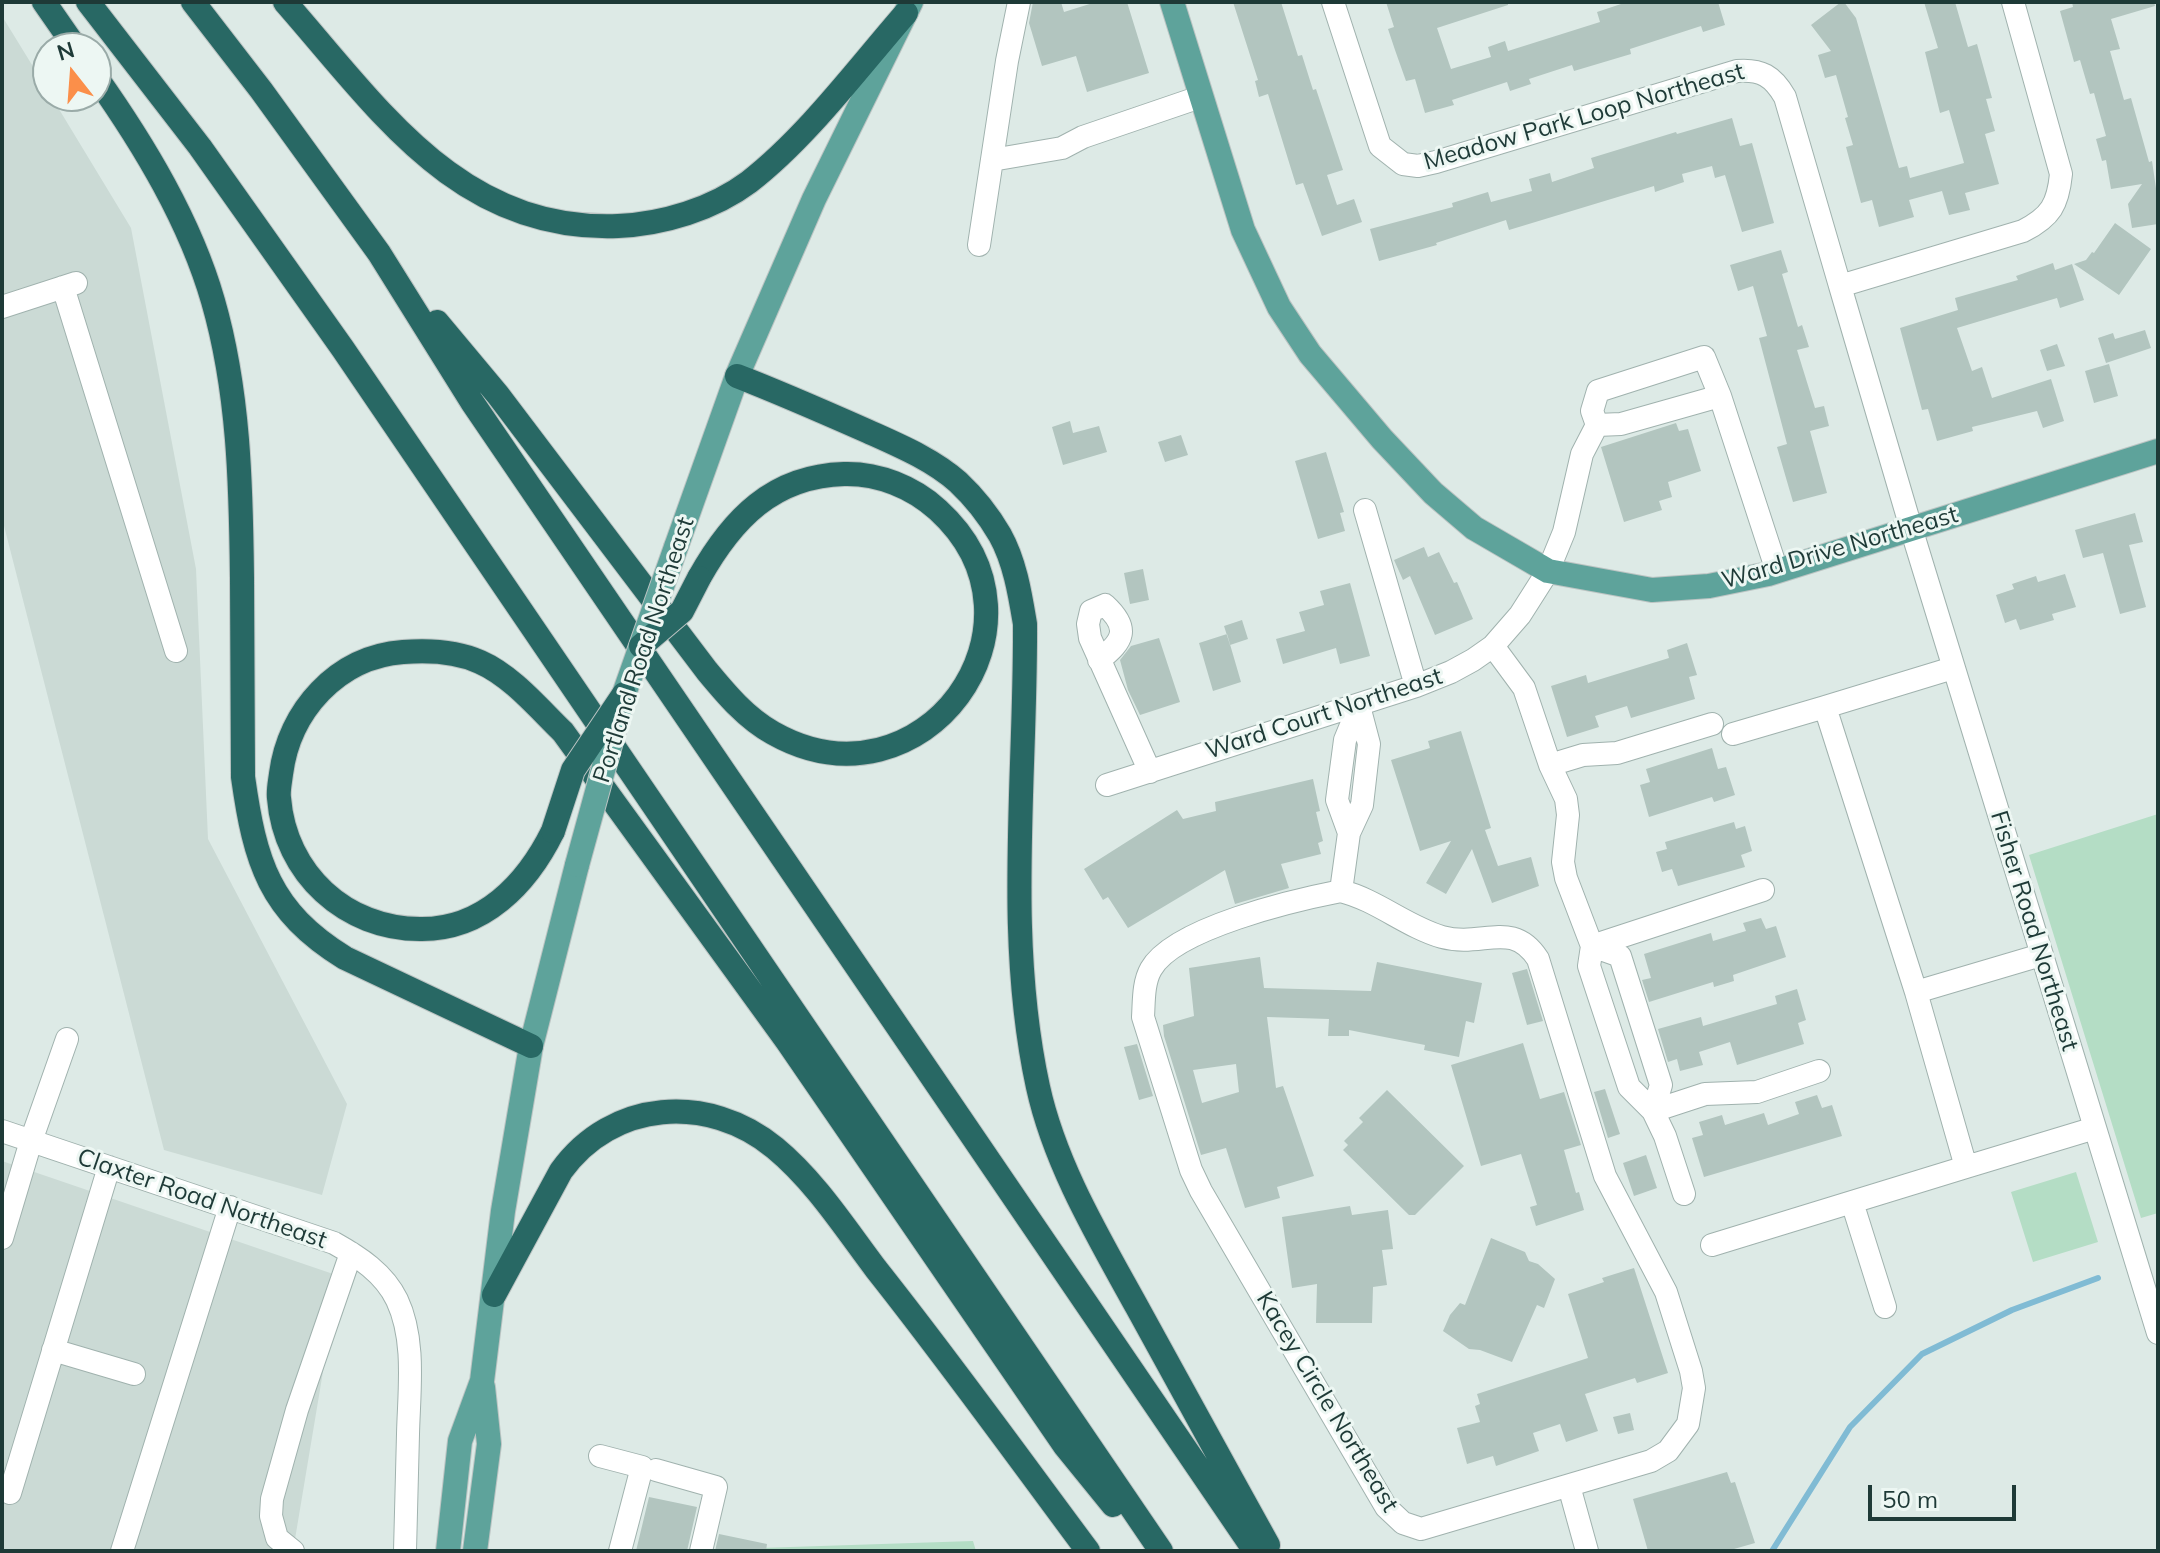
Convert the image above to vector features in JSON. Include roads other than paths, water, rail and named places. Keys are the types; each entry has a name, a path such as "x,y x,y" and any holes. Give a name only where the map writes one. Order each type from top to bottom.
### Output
{"highway":[{"path":"44,2 65,32"},
{"path":"88,2 200,147 343,349 1161,1551"},
{"path":"193,2 379,253 472,402 1255,1551"},
{"path":"285,2 394,126 440,169 495,202 523,213 580,226 636,225 672,217 736,191 777,159 912,6"},
{"path":"112,102 166,188 180,217 213,299 224,342 231,378 241,490 243,777 249,822 268,879 290,915 322,944 345,958 531,1046"},
{"path":"379,253 498,395 707,671 732,701 772,733 808,748 848,753 875,751 924,731 954,703 968,683 979,657 986,627 980,578 970,551 950,521 924,497 894,482 855,474 819,475 797,481 756,505 729,533 699,578 682,611 641,646"},
{"path":"737,376 853,425 932,464 958,482 1001,537 1018,585 1025,624 1021,957 1027,1029 1039,1091 1061,1157 1096,1233 1271,1551"},
{"path":"624,694 573,770 553,831 533,867 517,887 477,916 436,930 403,929 367,921 333,901 304,870 287,839 278,797 284,754 299,717 327,682 355,664 389,653 438,652 482,662 534,704 563,732 787,1041 1065,1446 1150,1551"},
{"path":"494,1295 561,1171 595,1135 620,1122 650,1113 713,1115 775,1148 810,1183 904,1303 1088,1551"}],"main road":[{"name":"Ward Drive Northeast","path":"1172,2 1243,230 1279,307 1310,354 1382,439 1433,493 1474,528 1548,571 1652,590 1709,586 1777,571 2158,451"},
{"name":"Portland Road Northeast","path":"448,1551 460,1441 482,1381 503,1211 531,1046 624,694 737,376 814,199 912,6"},
{"name":"Portland Road Northeast","path":"475,1551 489,1444 482,1381"}],"street":[{"path":"979,245 1019,2"},
{"name":"Meadow Park Loop Northeast","path":"1333,2 1380,146 1403,164 1418,166 1436,162 1737,71 1755,70 1777,83 1785,97 1911,528"},
{"path":"1840,286 2023,231 2040,223 2053,207 2061,174 2013,2"},
{"path":"992,160 1062,148 1083,137 1200,97"},
{"path":"2,307 70,285 176,651"},
{"name":"Ward Court Northeast","path":"1107,785 1416,686 1451,672 1493,646 1520,615 1548,571 1564,532 1582,454 1597,425 1592,411 1598,391 1704,357 1720,396"},
{"path":"1597,425 1621,424 1720,396 1777,571"},
{"path":"1365,510 1416,686"},
{"name":"Fisher Road Northeast","path":"1911,528 2158,1333"},
{"path":"1493,646 1524,688 1550,765 1566,799 1568,815 1563,862 1592,946 1589,966 1629,1087 1653,1111 1665,1136 1684,1194"},
{"path":"1099,660 1150,772"},
{"path":"1733,734 1953,668"},
{"path":"1341,891 1349,833 1337,800 1345,740 1359,706"},
{"path":"1825,707 1916,992 1966,1167"},
{"path":"1550,765 1583,755 1617,753 1712,724"},
{"path":"1592,946 1763,890"},
{"name":"Kacey Circle Northeast","path":"1341,891 1358,895 1441,937 1463,941 1514,936 1529,945 1538,959 1605,1176 1666,1292 1694,1388 1688,1424 1668,1451 1651,1461 1421,1529 1403,1523 1386,1507 1205,1199 1191,1170 1143,1017 1144,993 1150,970 1165,952 1214,927 1341,891"},
{"path":"1592,946 1620,956 1661,1085 1653,1111"},
{"path":"1916,992 2041,955"},
{"path":"2,1238 31,1141 67,1039"},
{"path":"1653,1111 1705,1094 1757,1092 1819,1071"},
{"path":"1712,1245 2095,1128"},
{"name":"Claxter Road Northeast","path":"2,1131 334,1243 379,1275 402,1312 409,1357 405,1551"},
{"path":"10,1493 109,1167"},
{"path":"1852,1202 1885,1307"},
{"path":"122,1551 230,1207"},
{"path":"293,1551 277,1538 271,1516 272,1499 297,1410 351,1253"},
{"path":"53,1350 134,1374"},
{"path":"600,1456 642,1467 620,1551"},
{"path":"656,1470 716,1487 701,1551"},
{"path":"1569,1486 1587,1551"}],"waterway":[{"path":"1772,1551 1850,1427 1922,1354 2012,1310 2098,1278"}]}
